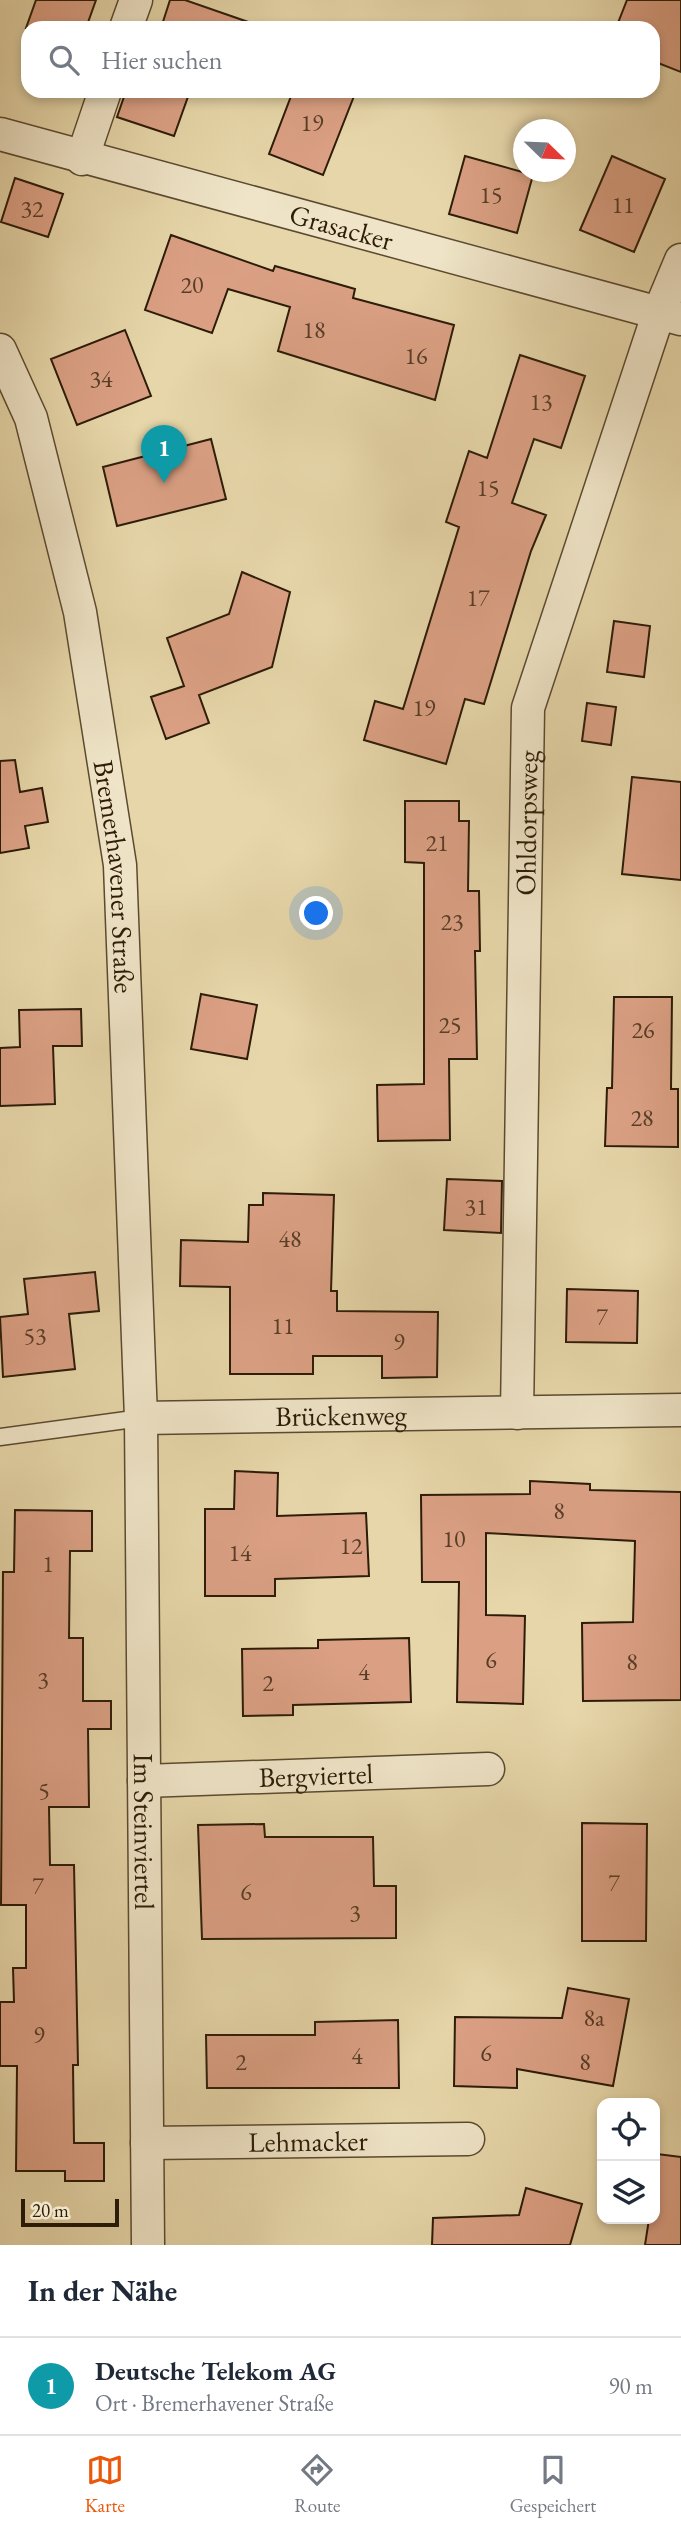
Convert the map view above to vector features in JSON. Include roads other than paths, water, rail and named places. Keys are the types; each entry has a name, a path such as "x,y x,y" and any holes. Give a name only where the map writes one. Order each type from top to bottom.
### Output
{"street":[{"path":"129,21 136,0"},
{"path":"82,159 103,98"},
{"name":"Grasacker","path":"0,134 82,159 670,317"},
{"name":"Ohldorpsweg","path":"517,1413 528,708 670,317 681,260"},
{"name":"Bremerhavener Straße","path":"0,350 31,418 80,612 120,865 141,1418"},
{"name":"Brückenweg","path":"141,1418 681,1410"},
{"name":"Im Steinviertel","path":"141,1418 148,2245"},
{"name":"Bergviertel","path":"144,1781 488,1769"},
{"name":"Lehmacker","path":"147,2143 468,2139"}],"lane":[{"name":"Brückenweg","path":"0,1437 141,1418"}],"place":[{"name":"Deutsche Telekom AG","path":"164,483"}]}
